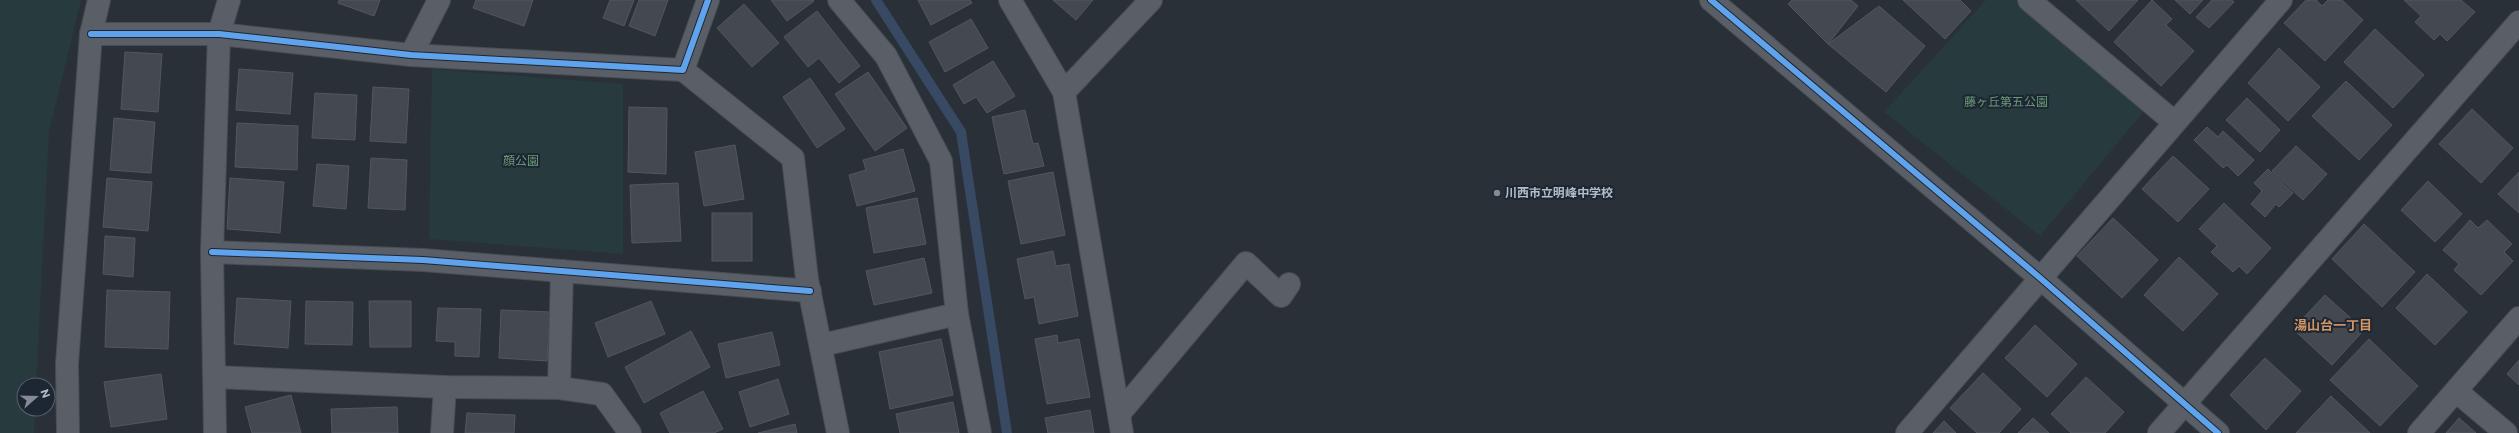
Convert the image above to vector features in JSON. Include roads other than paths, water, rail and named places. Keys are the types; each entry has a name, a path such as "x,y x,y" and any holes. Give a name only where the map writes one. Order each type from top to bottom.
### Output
{"street":[{"path":"68,433 67,364 91,34 99,0"},
{"path":"215,433 212,252 220,34 229,0"},
{"path":"411,55 439,0"},
{"path":"683,70 708,0"},
{"path":"839,0 886,56 941,161 957,314 980,433"},
{"path":"1010,0 1064,92 1120,423"},
{"path":"1064,92 1151,0"},
{"path":"1712,0 2039,277 2218,433"},
{"path":"2029,0 2174,122"},
{"path":"1907,433 2039,277 2281,0"},
{"path":"2160,433 2519,22"},
{"path":"91,34 220,34 411,55 683,70 793,158 810,291 822,345 838,433"},
{"path":"212,252 423,260 810,291"},
{"path":"1120,423 1246,263 1281,296 1289,284"},
{"path":"559,388 562,271"},
{"path":"822,345 957,314"},
{"path":"2419,433 2519,318"},
{"path":"214,377 445,387 559,388 602,394 630,433"},
{"path":"442,433 445,387"},
{"path":"2456,390 2506,433"}],"waterway":[{"path":"876,0 961,132 1007,433"}],"place":[{"name":"川西市立明峰中学校","path":"1497,193"}],"district":[{"name":"湯山台一丁目","path":"2333,325"}],"park label":[{"name":"藤ヶ丘第五公園","path":"2006,102"},
{"name":"顔公園","path":"521,161"}]}
